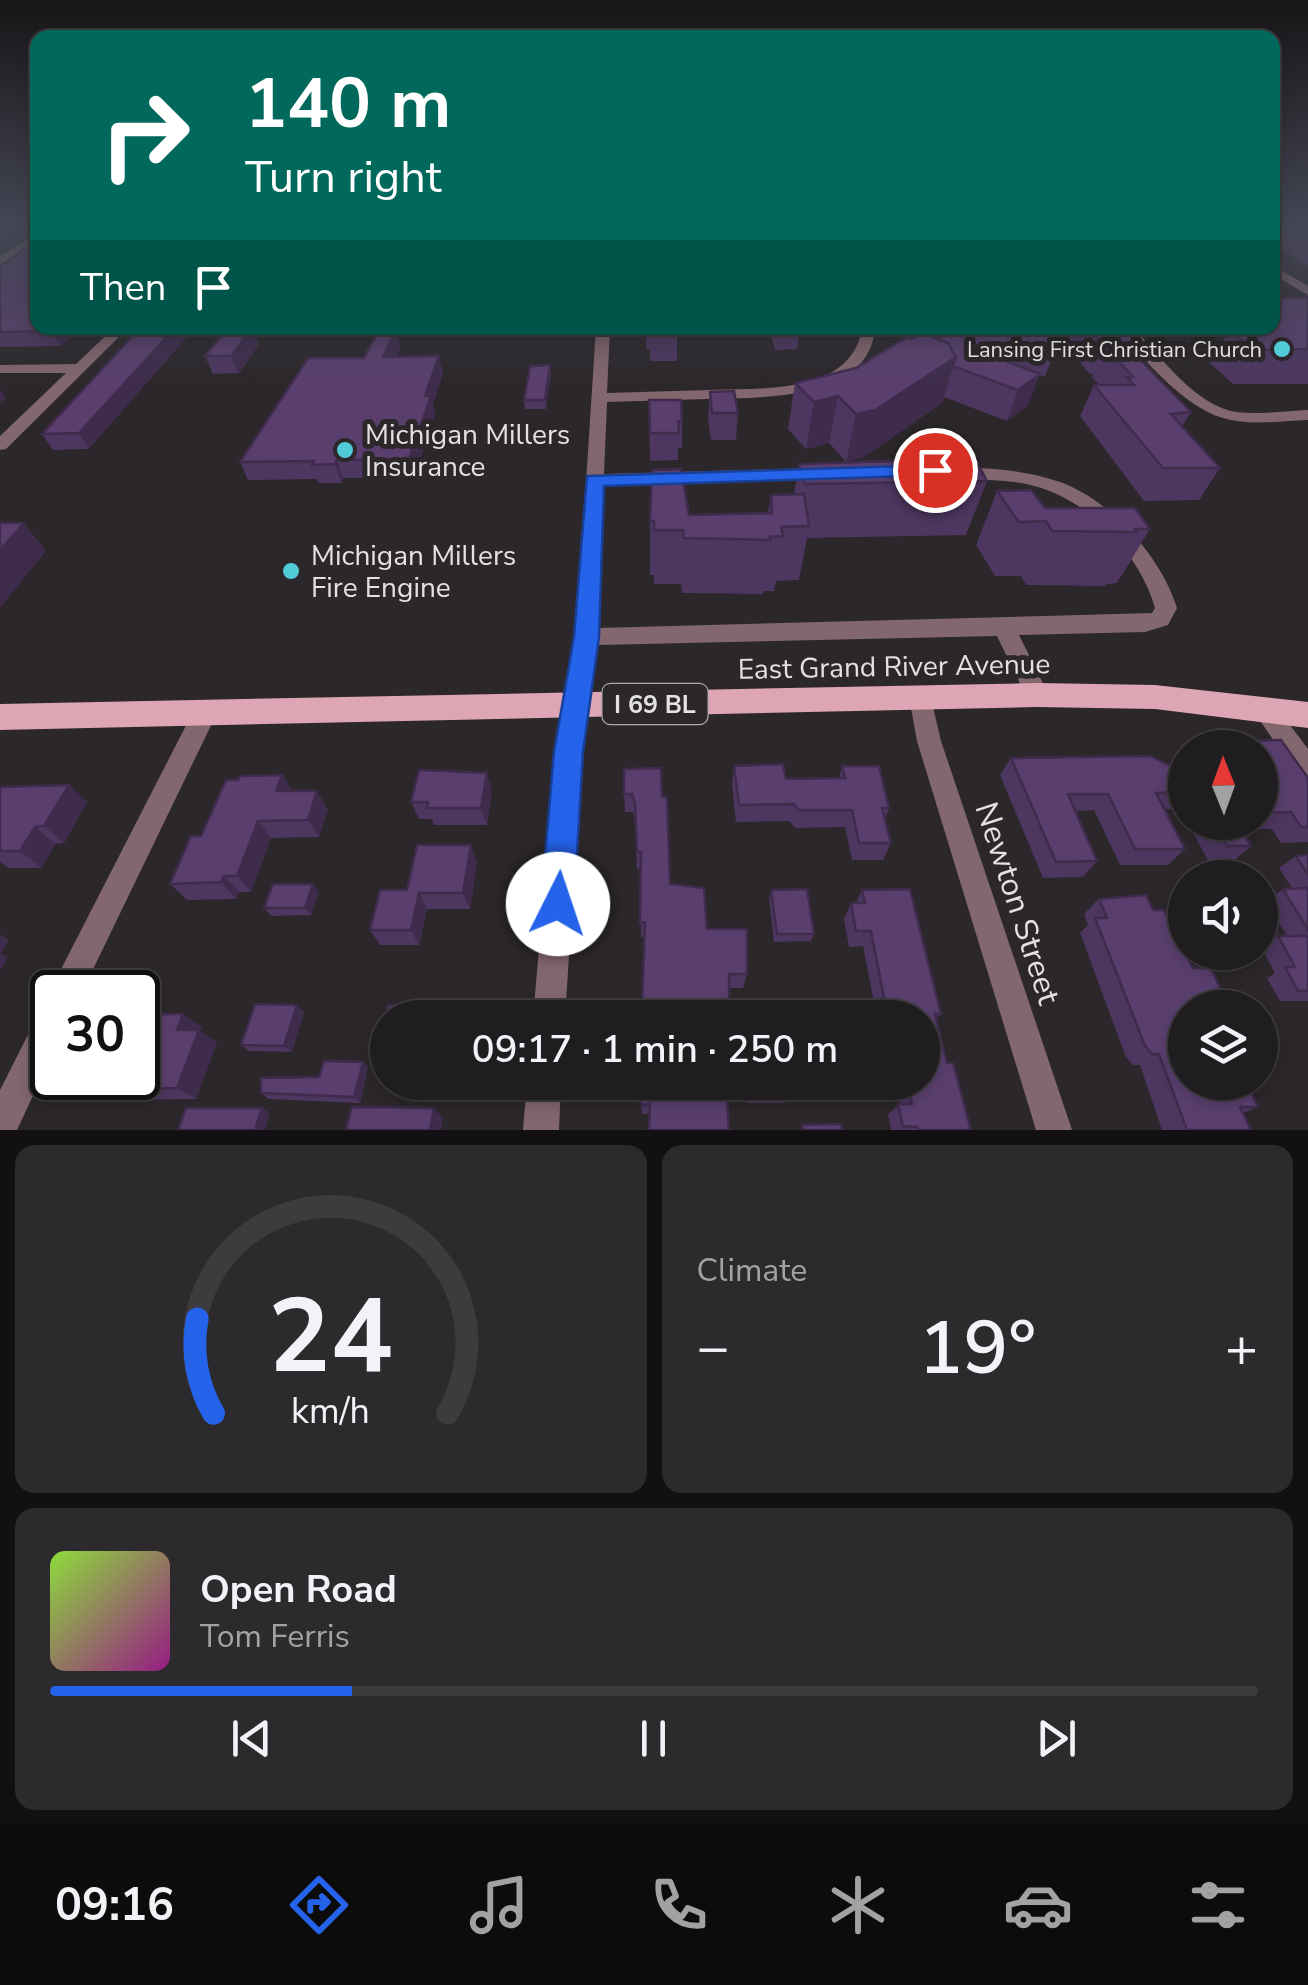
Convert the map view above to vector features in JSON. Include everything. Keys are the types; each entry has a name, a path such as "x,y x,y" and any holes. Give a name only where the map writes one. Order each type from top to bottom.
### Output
{"main road":[{"name":"East Grand River Avenue","path":"0,717 1037,695 1155,696 1308,715"}],"street":[{"path":"1287,278 1308,292"},
{"path":"0,445 115,335"},
{"path":"550,1000 569,752 587,637 602,335"},
{"path":"598,398 788,392 818,384 850,365 866,344 867,335"},
{"path":"1133,335 1200,402 1226,415 1308,416"},
{"path":"0,369 80,368"},
{"path":"587,637 1145,624 1160,619 1166,608 1164,598 1136,552 1072,494 1020,478 935,470"},
{"path":"594,480 847,472"},
{"path":"1004,627 1037,695"},
{"name":"Newton Street","path":"920,696 929,741 1054,1130"},
{"path":"1264,708 1308,769"},
{"path":"77,970 206,713"},
{"path":"0,1127 30,1065"},
{"path":"541,1130 543,1100"}],"building":[{"path":"0,278 30,278 30,331 0,332"},
{"path":"1280,298 1308,298 1308,349 1253,350 1235,335 1280,335"},
{"path":"134,335 169,335 79,433 42,434"},
{"path":"222,335 247,335 231,356 205,356"},
{"name":"Michigan Millers Insurance","path":"376,335 394,335 383,357 439,356 425,396 431,396 409,459 337,460 335,464 312,465 314,461 240,462 308,358 364,358"},
{"path":"927,335 948,343 956,357 875,410 856,414 838,396 814,402 795,383 856,368 907,337"},
{"path":"938,335 1048,335 1057,346 969,347 1040,374 1018,390 953,366 956,357 948,343"},
{"path":"1095,335 1130,335 1138,344 1125,344 1191,412 1171,414 1220,468 1163,468 1094,385 1134,385 1127,377 1133,377 1106,347 1110,344 1103,344"},
{"path":"550,365 545,400 524,400 530,366"},
{"path":"734,391 738,413 712,413 710,392"},
{"path":"649,400 681,400 679,433 650,433"},
{"path":"976,461 987,481 805,484 799,464"},
{"path":"681,469 689,515 772,513 771,495 804,494 809,526 781,527 783,536 770,540 684,538 683,530 654,530 654,521 650,521 652,470"},
{"path":"1031,490 1045,508 1135,508 1150,529 1052,531 1046,521 1019,522 997,491"},
{"path":"0,523 24,523 0,550"},
{"path":"1278,740 1308,778 1308,827 1301,827 1291,812 1278,812"},
{"path":"1150,756 1168,765 1168,793 1156,793 1168,816 1168,840 1180,840 1185,849 1135,849 1108,794 1068,794 1097,861 1056,862 1011,758"},
{"path":"783,764 786,779 845,778 842,766 879,766 889,808 882,808 891,843 859,843 852,810 799,810 794,804 739,805 734,766"},
{"path":"661,768 662,797 667,797 670,884 704,888 707,929 747,929 747,974 729,974 729,1000 642,1000 645,922 640,923 641,852 637,852 635,803 632,794 624,794 624,769"},
{"path":"419,770 487,773 481,808 427,808 428,802 411,802"},
{"path":"282,775 276,791 317,791 308,820 258,821 237,876 224,876 221,882 170,884 191,836 201,836 226,780"},
{"path":"69,785 44,826 35,827 20,851 0,851 0,787"},
{"path":"1224,840 1248,840 1251,846 1227,846"},
{"path":"417,845 471,845 463,893 419,893 411,930 370,930 380,890 407,890"},
{"path":"1308,855 1308,875 1296,856"},
{"path":"273,884 313,884 305,908 264,908"},
{"path":"1308,888 1308,930 1283,889"},
{"path":"807,889 814,934 777,934 771,890"},
{"path":"910,889 938,1000 884,1000 871,931 856,931 851,903 865,903 862,890"},
{"path":"1146,895 1153,910 1164,910 1168,918 1168,970 1212,970 1221,990 1168,990 1168,1078 1159,1054 1152,1054 1145,1046 1095,918 1107,918 1099,899"},
{"path":"1278,936 1308,936 1308,991 1298,991 1285,967 1295,967"},
{"path":"255,1004 297,1005 284,1046 241,1045"},
{"path":"160,1014 183,1014 177,1030 199,1030 177,1088 160,1088"},
{"path":"940,1034 947,1063 953,1063 971,1130 918,1130 903,1126 898,1104 912,1104 911,1100 940,1100"},
{"path":"324,1061 363,1062 354,1097 261,1093 261,1078 319,1077"},
{"path":"641,1100 727,1100 729,1130 649,1130 650,1104 641,1105"},
{"path":"1176,1100 1255,1100 1258,1107 1240,1107 1251,1130 1187,1130"},
{"path":"352,1107 434,1108 430,1130 346,1130"},
{"path":"186,1108 262,1108 255,1130 178,1130"},
{"path":"841,1124 842,1130 803,1130 802,1125"}],"place":[{"name":"Lansing First Christian Church","path":"1282,349"},
{"name":"Michigan Millers Insurance","path":"345,450"},
{"name":"Michigan Millers Fire Engine","path":"291,571"}],"route":[{"path":"558,904 569,752 587,637 594,480 935,470"}]}
